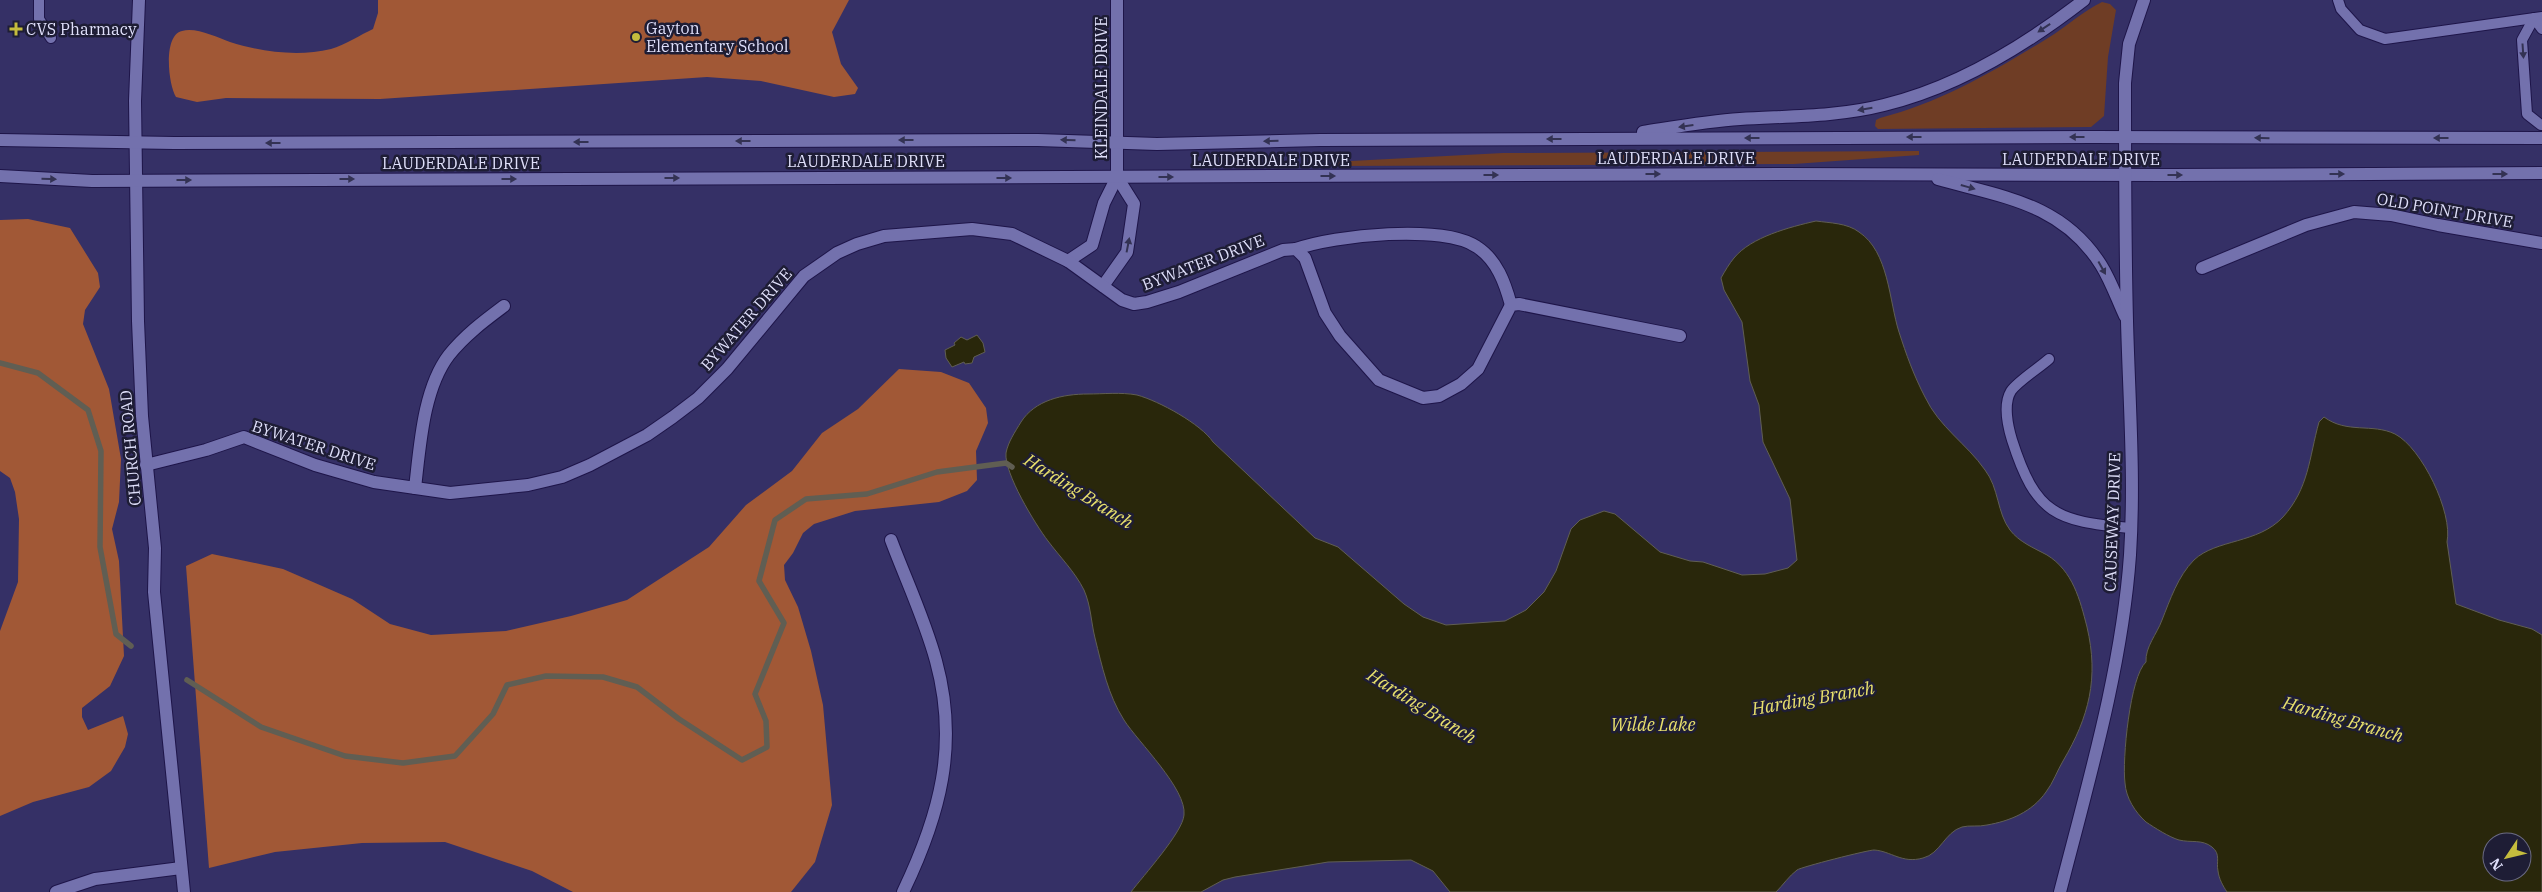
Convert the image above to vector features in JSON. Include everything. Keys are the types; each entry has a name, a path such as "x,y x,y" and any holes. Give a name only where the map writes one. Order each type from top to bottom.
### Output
{"main road":[{"name":"CHURCH ROAD","path":"139,0 135,143 140,366 146,465 155,548 154,592 184,892"},
{"name":"KLEINDALE DRIVE","path":"1068,261 1092,245 1104,203 1117,177 1117,0"},
{"path":"1590,139 1737,119 1835,114 1901,101 1976,69 2032,36 2084,0"},
{"name":"CAUSEWAY DRIVE","path":"2060,892 2090,773 2125,601 2132,475 2127,320 2125,83 2129,44 2144,0"},
{"name":"LAUDERDALE DRIVE","path":"0,140 135,143 1038,140 1157,144 1329,140 2126,137 2541,132"},
{"name":"LAUDERDALE DRIVE","path":"0,176 92,181 2542,173"},
{"path":"1921,174 2038,207 2067,226 2081,239 2102,266 2127,320"},
{"name":"KLEINDALE DRIVE","path":"1102,286 1127,252 1134,204 1117,177"},
{"name":"OLD POINT DRIVE","path":"2202,268 2306,225 2354,212 2391,215 2438,226 2542,243"},
{"name":"BYWATER DRIVE","path":"146,465 206,450 244,437 314,465 374,482 450,493 528,486 562,476 590,465 647,435 698,398 727,369 804,276 837,253 857,244 884,236 972,229 1012,234 1068,261 1122,300 1134,304 1179,292 1283,250 1296,249 1341,238 1402,234 1437,235 1461,239 1478,247 1491,260 1502,276 1511,305"},
{"path":"1296,249 1305,258 1325,313 1346,343 1379,380 1423,398 1439,396 1461,384 1478,369 1511,305 1519,304 1680,336"},
{"path":"415,488 423,423 439,373 448,356 472,329 504,306"},
{"path":"891,540 936,660 945,700 947,732 944,769 936,811 903,892"},
{"path":"56,892 96,879 181,868"}],"lane":[{"path":"40,0 39,19 50,38"},
{"path":"2338,0 2341,9 2360,30 2385,39 2538,17"},
{"path":"2538,17 2542,29"},
{"path":"2538,17 2522,40 2527,114 2541,132"},
{"path":"2049,359 2011,392 2008,403 2008,427 2019,461 2032,488 2049,508 2068,519 2083,523 2130,528"}],"shaded area":[{"name":"Gayton Elementary School","path":"378,0 849,0 832,32 841,64 858,88 855,94 834,97 761,81 707,77 380,99 226,98 197,102 176,97 173,91 169,71 170,50 176,34 182,31 200,31 242,46 267,51 306,53 331,49 373,29 378,13"},
{"path":"2102,2 2110,4 2116,10 2108,57 2104,116 2091,127 1878,129 1875,126 1876,120 1880,118 1925,103 1987,74 2048,38"},
{"path":"1919,151 1919,155 1794,164 1332,166 1332,162 1503,153"},
{"path":"28,219 70,228 98,273 100,287 85,310 83,324 109,389 121,459 119,502 112,529 119,561 124,656 110,686 82,708 82,717 88,730 123,716 128,734 125,747 111,771 89,787 33,802 0,816 0,631 18,582 19,519 15,492 10,478 0,471 0,220"},
{"path":"899,369 941,372 969,383 986,408 988,423 976,451 977,480 967,491 939,502 855,511 814,524 803,533 793,553 784,565 785,580 798,607 811,651 823,705 832,805 815,862 791,892 573,892 532,871 445,842 362,843 275,852 209,868 186,566 212,554 283,569 352,599 390,624 431,635 506,631 571,616 627,600 709,547 746,505 792,471 822,433 858,409"}],"water":[{"name":"Wilde Lake","path":"1816,221 1849,227 1859,232 1869,241 1882,264 1887,278 1899,332 1910,365 1931,408 1990,477 2003,516 2010,530 2022,541 2056,562 2069,578 2078,597 2087,627 2092,663 2089,697 2085,713 2072,745 2051,785 2034,805 2012,818 1996,823 1984,826 1962,827 1951,833 1929,856 1909,859 1874,850 1860,853 1801,868 1776,892 1450,892 1433,871 1411,860 1328,862 1235,877 1223,880 1201,892 1131,892 1177,832 1184,815 1183,804 1170,779 1118,710 1103,670 1084,590 1036,523 1021,498 1010,473 1007,462 1007,449 1014,433 1027,414 1042,403 1060,397 1079,394 1118,393 1137,395 1168,408 1207,435 1315,538 1338,547 1404,604 1423,617 1446,625 1505,621 1526,610 1544,592 1556,571 1571,529 1580,520 1604,511 1615,514 1660,552 1690,561 1703,562 1742,575 1765,574 1788,568 1797,560 1790,499 1763,442 1759,405 1750,381 1742,322 1724,290 1721,278 1734,258 1750,244 1783,230"},
{"path":"977,335 983,343 985,352 974,357 972,363 965,364 964,362 952,367 946,358 945,350 955,345 954,343 961,337 967,340"},
{"path":"2324,417 2342,425 2386,431 2395,434 2405,441 2425,467 2440,499 2448,530 2447,542 2456,604 2499,620 2532,629 2542,635 2542,892 2227,892 2219,877 2217,855 2212,847 2200,842 2179,840 2162,832 2142,818 2129,799 2124,772 2128,719 2132,700 2140,670 2146,662 2149,646 2183,573 2203,553 2250,537 2273,526 2292,506 2303,484 2319,422"}],"waterway":[{"name":"Harding Branch","path":"0,363 38,373 88,410 101,451 100,547 116,634 131,646"},
{"name":"Harding Branch","path":"187,680 261,727 345,756 403,763 455,756 493,714 507,685 546,676 603,677 637,687 679,719 742,760 767,747 766,721 755,694 784,623 759,581 775,520 806,499 867,494 937,472 1006,463 1012,467"}],"place":[{"name":"CVS Pharmacy","path":"16,29"},
{"name":"Gayton Elementary School","path":"636,37"}]}
